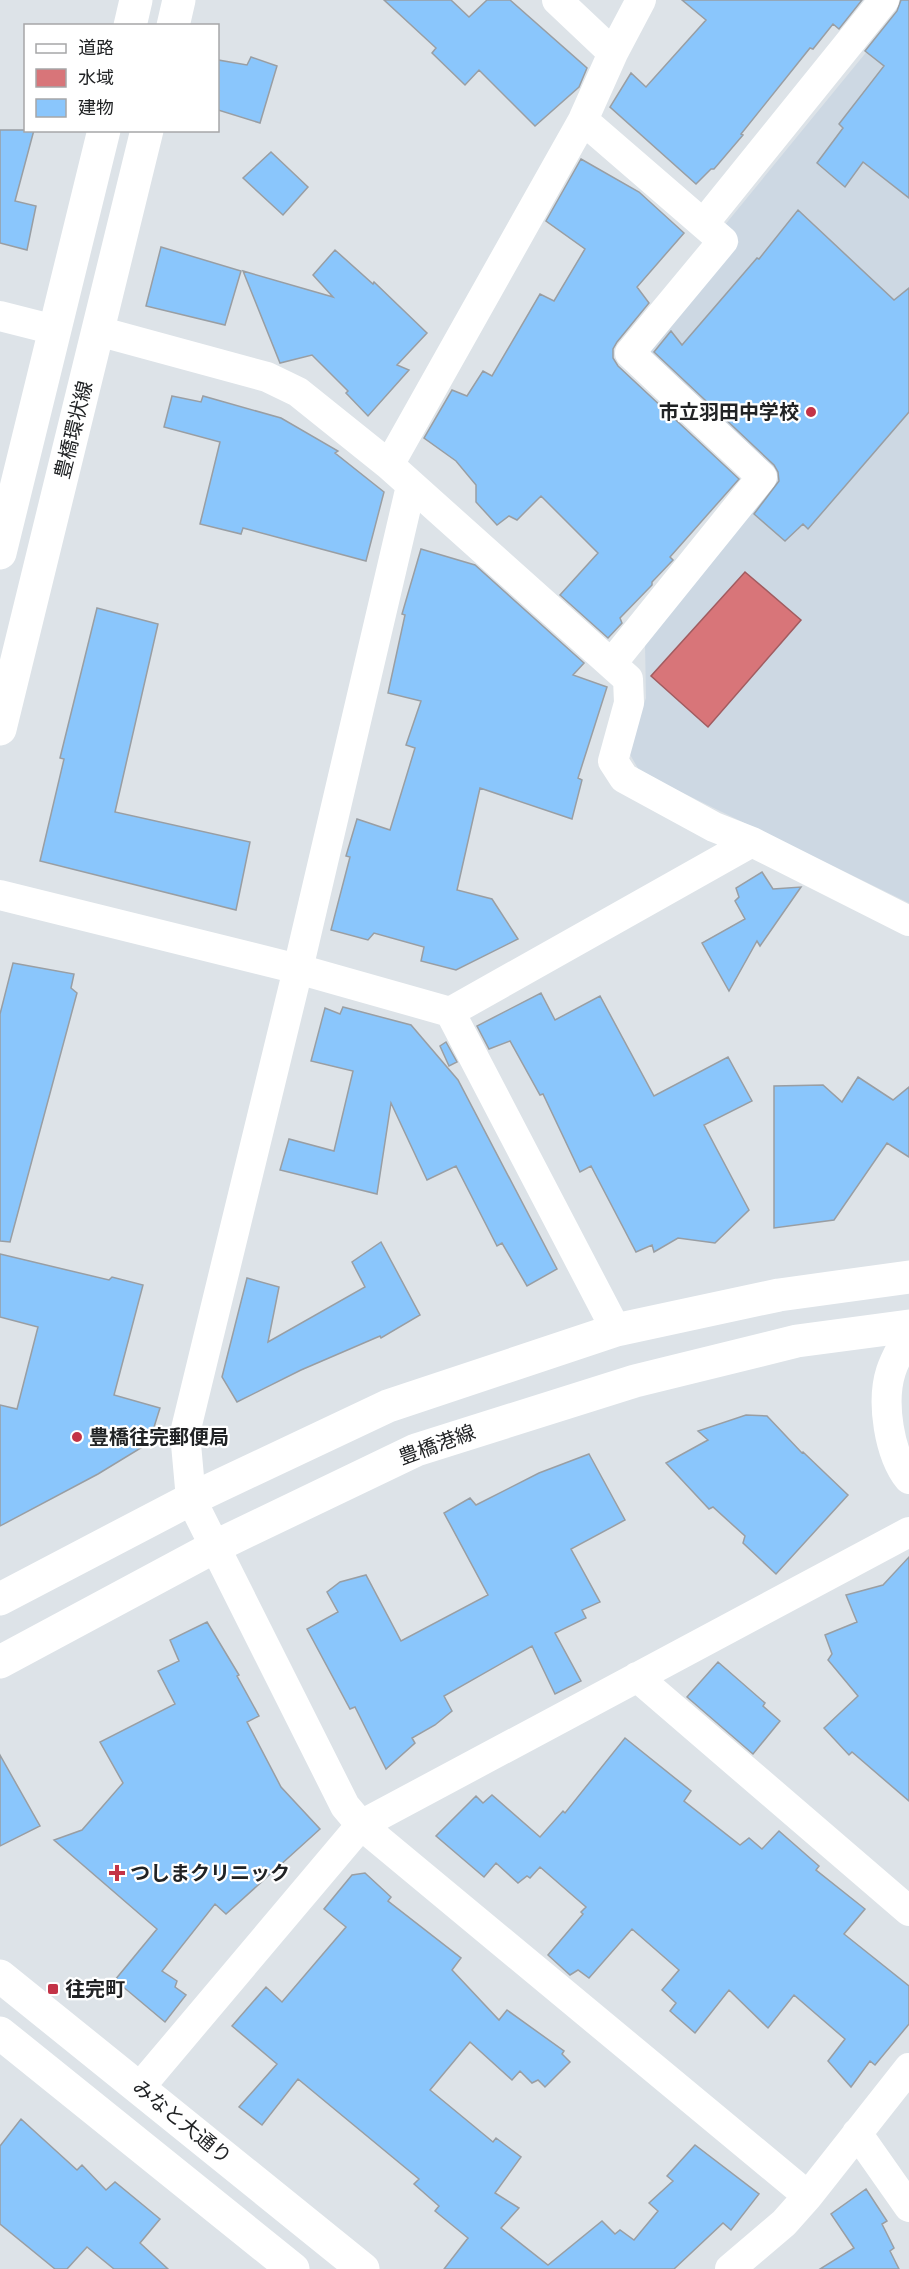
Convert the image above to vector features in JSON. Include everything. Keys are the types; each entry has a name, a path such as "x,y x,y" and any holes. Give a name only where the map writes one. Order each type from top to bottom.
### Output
{"main road":[{"path":"130,24 136,0"},
{"path":"173,24 179,0"},
{"path":"0,553 104,132"},
{"name":"豊橋環状線","path":"0,729 147,132"},
{"path":"0,1599 191,1499 388,1406 616,1330 779,1295 909,1277"},
{"name":"豊橋港線","path":"0,1662 216,1546 416,1450 635,1381 797,1341 909,1326"},
{"name":"みなと大通り","path":"0,1976 363,2269"},
{"path":"0,2033 293,2269"}],"street":[{"path":"557,0 613,52"},
{"path":"389,465 583,120 613,52 641,0"},
{"path":"704,223 884,0"},
{"path":"583,120 723,241 630,352 762,477 612,663"},
{"path":"0,316 55,330"},
{"path":"98,331 267,377 298,392 389,465 628,679 629,703 613,761 624,778 714,827 752,842 909,921"},
{"path":"411,486 298,969 185,1433 191,1499 345,1806 361,1826 808,2196"},
{"path":"0,895 298,969 450,1012 752,842"},
{"path":"450,1012 616,1330"},
{"path":"909,1333 890,1372 887,1401 892,1449 900,1468 909,1479"},
{"path":"140,2087 361,1826 909,1532"},
{"path":"638,1677 909,1911"},
{"path":"730,2269 784,2223 909,2068"},
{"path":"857,2133 909,2207"}],"shaded area":[{"name":"市立羽田中学校","path":"909,0 909,903 640,772 628,751 646,698 645,643 778,474 648,350 739,242 724,226"}],"water":[{"path":"745,572 801,620 708,727 651,676"}],"building":[{"path":"384,0 451,0 469,17 487,0 510,0 587,68 579,87 535,126 479,70 465,85 432,53 436,48"},
{"path":"682,0 862,0 839,29 833,24 813,49 810,48 741,134 743,135 714,169 711,169 696,184 610,107 631,73 646,87 706,20"},
{"path":"901,0 909,0 909,198 863,162 845,187 817,163 843,128 839,124 884,66 865,51 897,11"},
{"path":"251,57 277,66 260,123 219,110 219,60 247,65"},
{"path":"0,130 33,132 15,201 36,206 27,250 0,243"},
{"path":"271,152 308,187 283,215 243,178"},
{"path":"581,159 639,192 684,233 637,287 649,303 617,342 613,349 613,358 618,366 739,479 670,557 673,560 620,618 622,623 608,638 560,595 598,553 541,496 517,520 509,516 497,525 476,502 476,485 456,461 424,438 452,390 467,396 483,371 492,376 540,294 554,301 585,249 546,221"},
{"path":"798,210 894,300 909,288 909,412 808,529 803,524 785,541 754,514 779,481 774,465 654,352 671,331 682,345 757,258 759,259"},
{"path":"161,247 241,271 225,325 146,306"},
{"path":"335,250 373,284 374,282 427,333 397,365 409,370 368,416 346,393 348,391 312,355 280,363 243,271 333,297 313,275"},
{"path":"172,396 201,402 203,396 281,418 338,451 335,453 384,492 366,561 243,528 241,534 200,524 220,442 164,427"},
{"path":"421,549 475,565 584,663 573,675 607,687 578,778 582,780 572,819 480,788 457,890 492,899 518,939 456,970 421,961 424,947 374,933 368,940 331,930 350,857 346,856 357,819 390,830 415,748 406,745 421,701 388,693 405,615 402,614"},
{"path":"97,608 158,624 115,812 250,842 236,910 40,861 64,759 60,758"},
{"path":"762,872 773,889 801,887 760,946 757,941 729,991 702,943 745,919 735,901 739,897 736,888"},
{"path":"13,963 74,974 71,988 77,993 10,1242 0,1241 0,1014"},
{"path":"541,993 555,1020 600,996 654,1096 728,1057 752,1101 704,1125 749,1210 715,1243 678,1238 654,1252 652,1245 636,1252 591,1166 580,1172 543,1094 540,1095 510,1041 489,1049 477,1026"},
{"path":"343,1007 411,1025 458,1080 557,1269 527,1286 502,1243 497,1246 456,1166 427,1180 391,1103 377,1194 280,1170 289,1139 334,1151 353,1071 311,1061 325,1008 340,1014"},
{"path":"446,1042 457,1062 449,1066 440,1046"},
{"path":"858,1077 893,1100 909,1087 909,1157 887,1143 834,1220 774,1228 774,1086 823,1085 842,1102"},
{"path":"381,1242 420,1315 381,1338 380,1336 301,1370 237,1402 222,1377 247,1278 279,1287 268,1342 365,1287 352,1262"},
{"path":"0,1254 109,1280 112,1277 143,1285 114,1395 160,1408 149,1443 98,1474 0,1526 0,1405 17,1409 38,1327 0,1317"},
{"path":"746,1415 767,1416 802,1453 848,1495 776,1574 743,1543 745,1536 713,1507 709,1509 666,1463 708,1440 698,1431"},
{"path":"589,1454 625,1520 571,1549 600,1602 582,1610 586,1618 555,1633 581,1681 555,1694 532,1646 444,1696 452,1711 435,1725 412,1738 415,1743 386,1769 355,1707 350,1709 307,1629 338,1612 327,1592 340,1582 366,1575 401,1641 488,1595 444,1513 470,1498 476,1505 539,1473"},
{"path":"909,1557 909,1801 852,1752 849,1755 824,1728 858,1696 828,1660 832,1654 825,1635 857,1622 846,1595 883,1585"},
{"path":"207,1622 239,1675 237,1676 259,1716 247,1722 281,1787 320,1829 226,1914 215,1904 162,1971 177,1981 175,1987 186,1995 165,2022 115,1980 157,1929 54,1840 82,1830 123,1783 100,1742 175,1704 158,1671 179,1661 170,1640"},
{"path":"718,1662 765,1703 763,1706 780,1721 753,1754 687,1697"},
{"path":"625,1738 691,1791 684,1801 740,1845 749,1838 762,1849 779,1831 819,1866 816,1870 865,1909 844,1934 909,1986 909,2024 875,2065 870,2061 851,2087 828,2061 845,2039 794,1995 768,2028 729,1990 695,2033 670,2011 676,2003 662,1990 679,1970 632,1929 589,1978 578,1970 570,1975 548,1955 583,1914 581,1912 586,1907 540,1867 530,1878 527,1876 518,1883 496,1863 484,1877 436,1836 476,1796 483,1803 492,1795 540,1837 563,1811 565,1813"},
{"path":"0,1755 40,1826 0,1846"},
{"path":"365,1873 391,1897 388,1901 461,1958 452,1970 499,2020 507,2010 564,2051 562,2054 570,2062 545,2087 538,2080 532,2083 520,2071 512,2080 470,2042 430,2090 493,2142 496,2138 521,2157 495,2193 519,2208 501,2228 548,2265 602,2221 615,2234 620,2230 634,2240 658,2211 649,2203 673,2181 667,2176 695,2145 759,2194 731,2230 723,2223 674,2269 444,2269 468,2238 435,2211 439,2206 414,2184 419,2179 298,2079 262,2125 239,2107 277,2064 232,2026 266,1987 282,2002 346,1927 324,1909 352,1875"},
{"path":"21,2119 77,2170 82,2165 106,2190 115,2182 160,2219 140,2243 168,2269 114,2269 87,2247 67,2269 55,2269 0,2224 0,2146"},
{"path":"866,2189 887,2221 882,2224 894,2248 890,2251 899,2269 820,2269 854,2248 831,2214"}],"place":[{"name":"市立羽田中学校","path":"811,412"},
{"name":"豊橋往完郵便局","path":"77,1437"},
{"name":"つしまクリニック","path":"117,1873"},
{"name":"往完町","path":"53,1989"}]}
